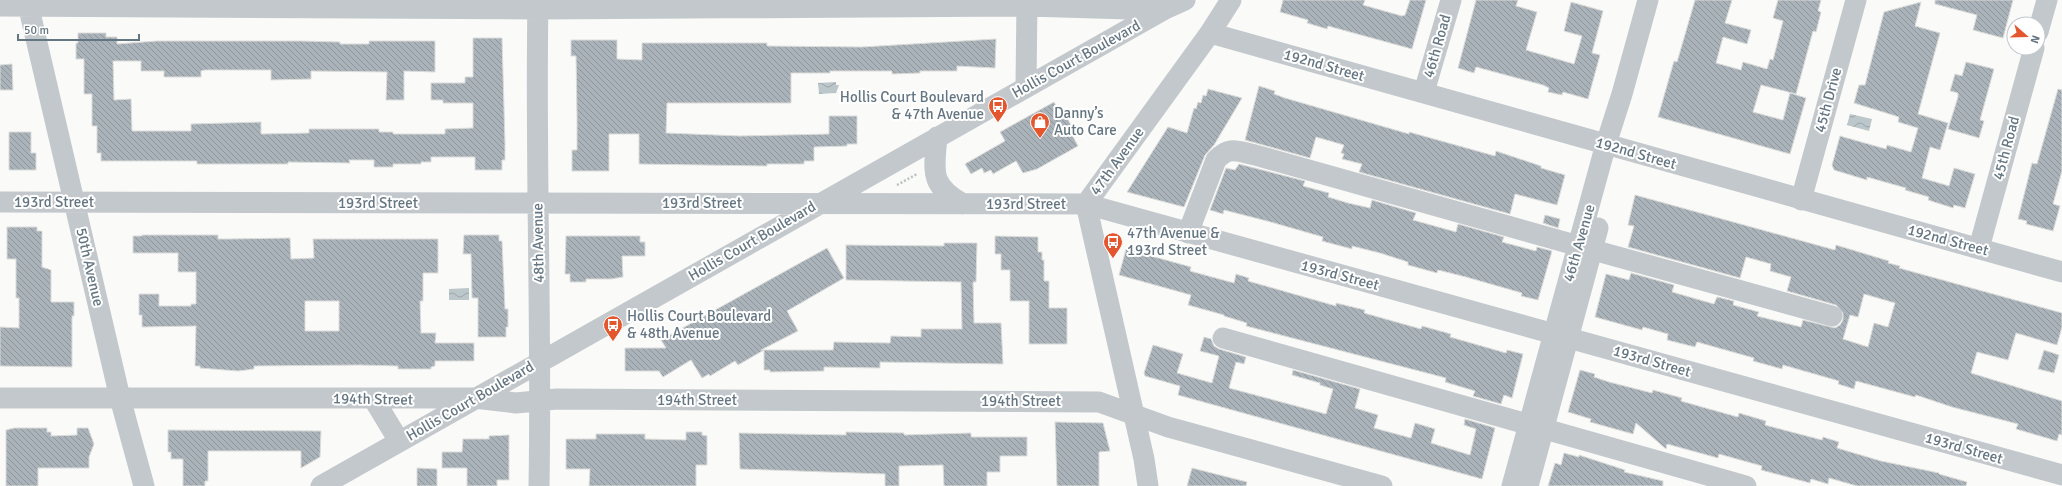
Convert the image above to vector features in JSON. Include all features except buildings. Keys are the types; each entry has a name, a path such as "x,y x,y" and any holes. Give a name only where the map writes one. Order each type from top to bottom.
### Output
{"street":[{"name":"Hollis Court Boulevard","path":"320,486 1026,86 1163,10 1185,0"},
{"name":"47th Avenue","path":"1148,486 1144,459 1132,413 1086,204 1210,33 1231,0"},
{"name":"46th Road","path":"1424,92 1450,0"},
{"name":"46th Avenue","path":"1512,486 1536,426 1586,248 1612,146 1622,94 1648,0"},
{"name":"46th Avenue","path":"1612,146 1660,0"},
{"name":"45th Drive","path":"1801,200 1856,0"},
{"path":"2042,16 2047,0"},
{"path":"0,6 28,3 1027,3 1163,10"},
{"name":"50th Avenue","path":"28,3 120,398 144,486"},
{"path":"1026,86 1027,3"},
{"name":"48th Avenue","path":"538,4 538,203 541,402 539,486"},
{"name":"192nd Street","path":"1210,33 2062,272"},
{"name":"45th Road","path":"1979,248 2032,56"},
{"path":"937,137 934,170 938,183 947,195 963,204"},
{"path":"1188,233 1216,160 1228,150 1255,155 1832,316"},
{"name":"193rd Street","path":"0,202 1086,204 2062,475"},
{"path":"1222,338 1746,486"},
{"name":"194th Street","path":"0,398 474,398 516,403 541,402 557,399 1099,402 1168,427 1382,486"},
{"path":"373,398 399,441"},
{"name":"46th Avenue","path":"1528,486 1536,426"}],"path":[{"path":"892,187 918,173"}],"water":[{"path":"836,82 836,85 839,85 836,93 819,94 818,83"},
{"path":"1850,114 1872,119 1869,131 1847,125"},
{"path":"469,288 469,300 449,300 449,289"}],"place":[{"name":"Hollis Court Boulevard & 47th Avenue","path":"998,123"},
{"name":"Danny’s Auto Care","path":"1040,139"},
{"name":"47th Avenue & 193rd Street","path":"1113,259"},
{"name":"Hollis Court Boulevard & 48th Avenue","path":"613,342"}]}
